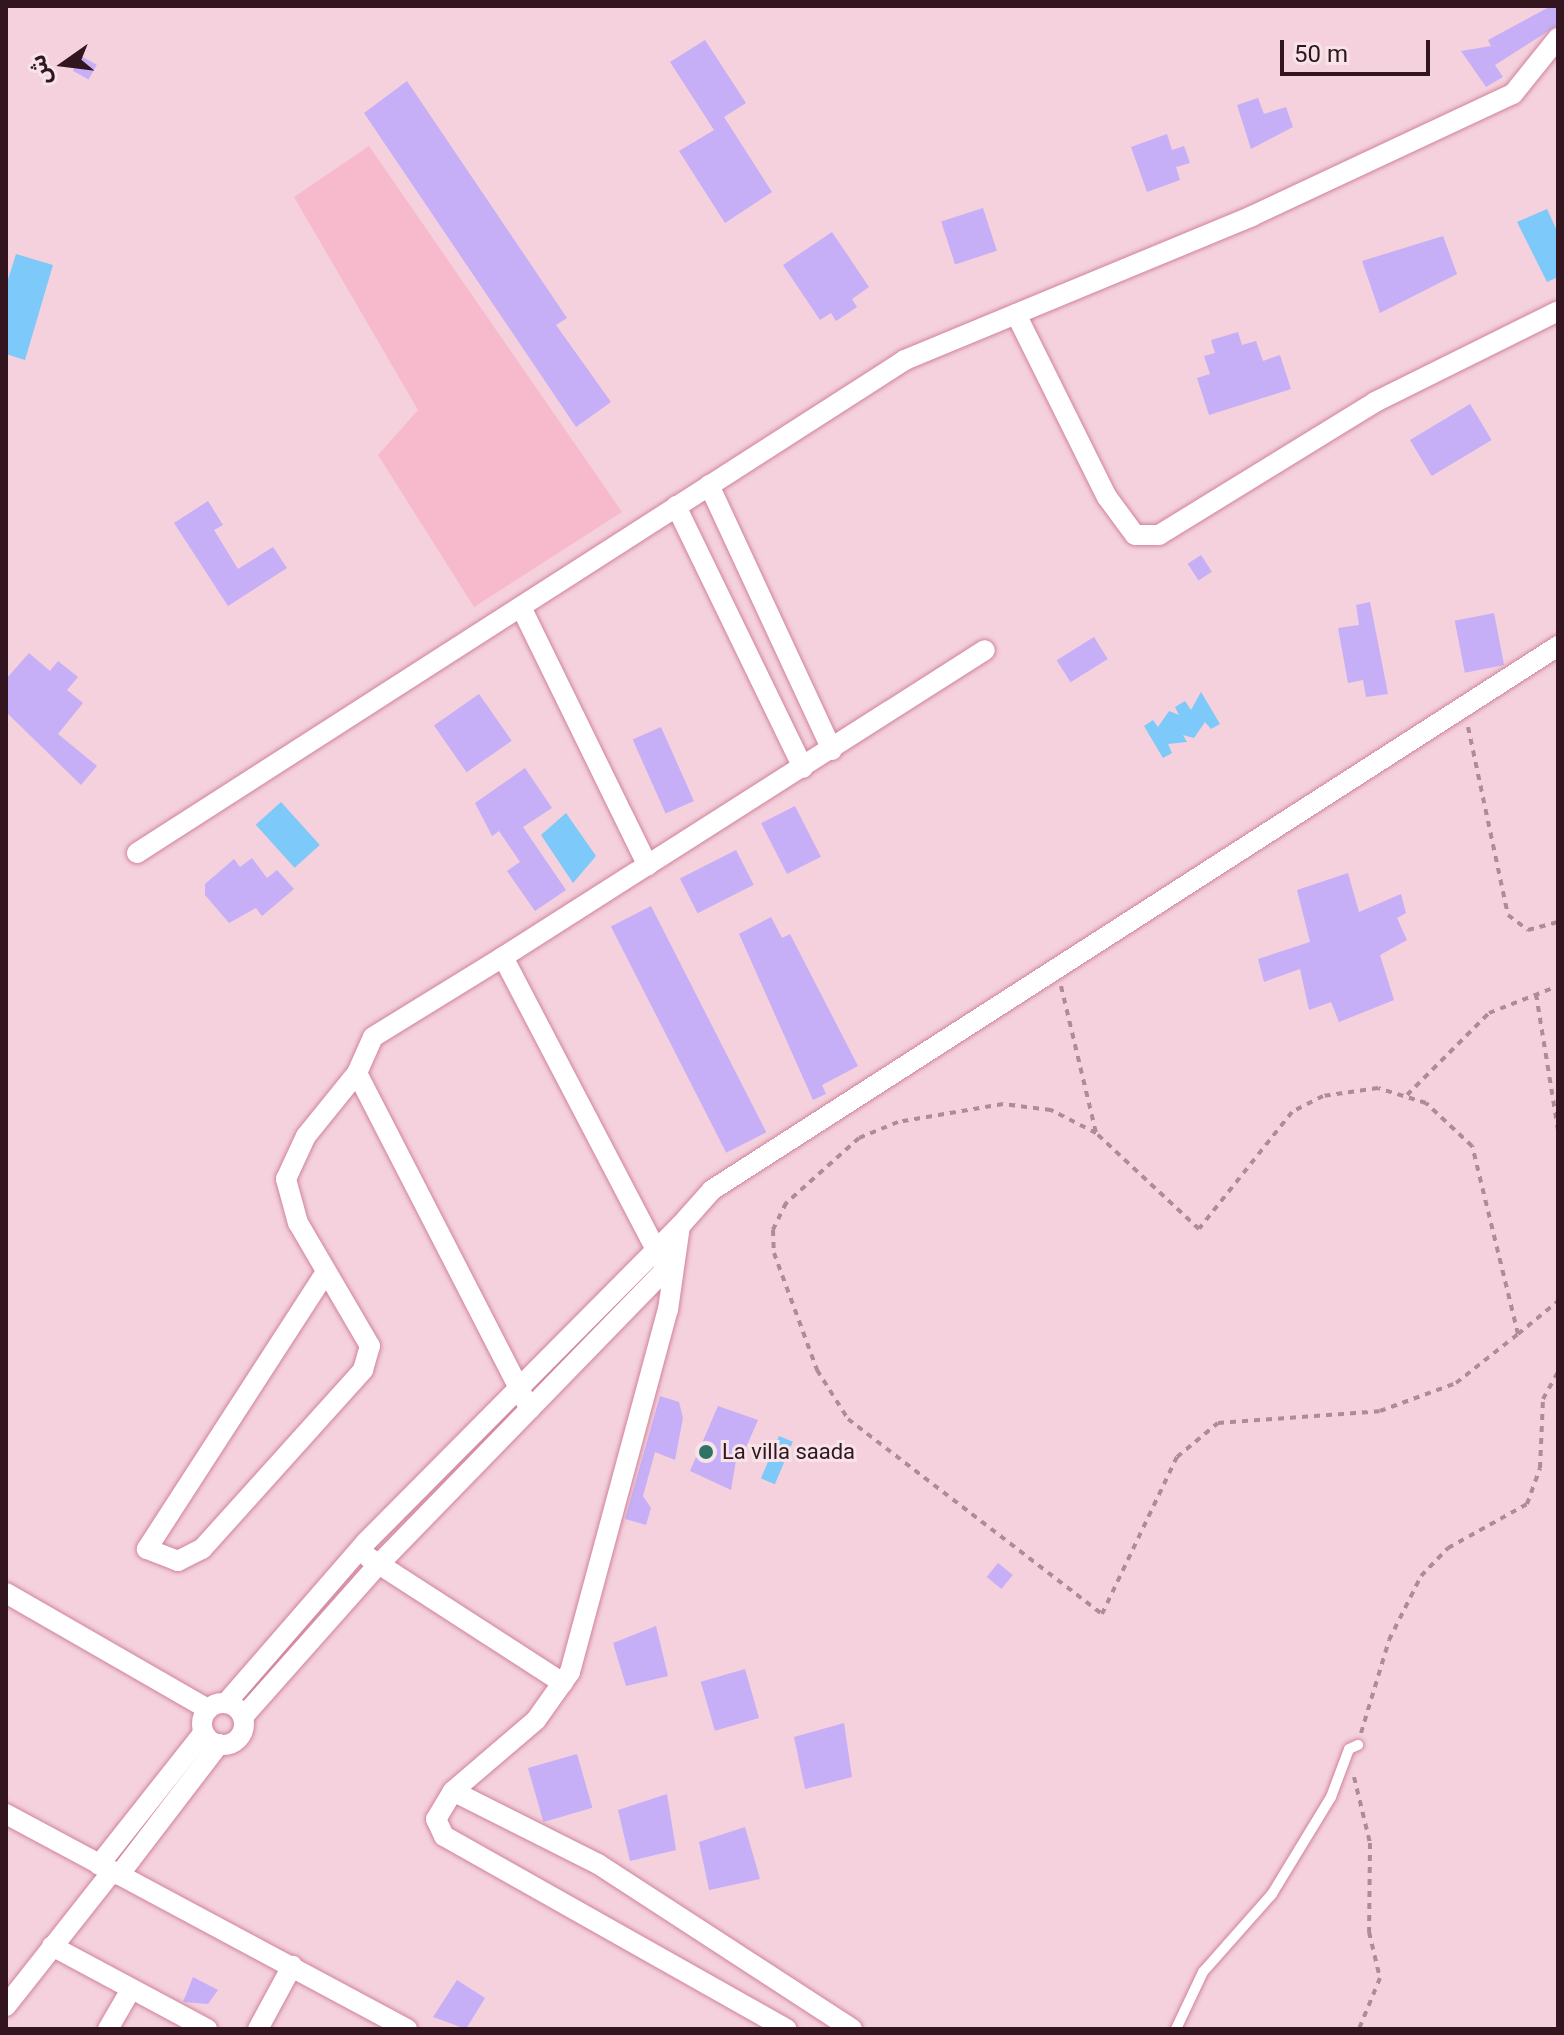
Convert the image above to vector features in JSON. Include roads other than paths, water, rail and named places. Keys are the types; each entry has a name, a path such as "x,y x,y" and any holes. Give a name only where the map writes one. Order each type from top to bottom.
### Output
{"street":[{"path":"137,853 905,360 1252,216 1513,94 1558,38"},
{"path":"1016,314 1107,497 1135,535 1159,535 1375,402 1558,311"},
{"path":"709,485 787,647 832,750"},
{"path":"676,506 758,668 803,768"},
{"path":"521,607 648,866"},
{"path":"786,2029 444,1836 436,1819 453,1791 536,1720 563,1683 634,1439 666,1259 680,1226 712,1190 1558,646"},
{"path":"758,668 787,647"},
{"path":"326,1272 147,1549 162,1558 178,1561 202,1549 363,1370 370,1346 298,1223 286,1179 306,1136 357,1073 373,1037 832,750 985,650"},
{"path":"503,957 666,1259"},
{"path":"357,1073 530,1409"},
{"path":"6,2006 212,1738 226,1710 358,1552 518,1386 666,1259"},
{"path":"226,1710 379,1564 530,1409 666,1259"},
{"path":"358,1552 563,1683"},
{"path":"6,1593 226,1710 239,1737 212,1738"},
{"path":"453,1791 598,1864 852,2029"},
{"path":"6,1814 407,2029"},
{"path":"52,1946 130,1991 207,2029"},
{"path":"258,2029 292,1966"},
{"path":"108,2029 130,1991"}],"lane":[{"path":"1176,2029 1203,1972 1272,1894 1331,1797 1349,1749 1358,1745"}],"water":[{"path":"1547,209 1558,233 1558,277 1547,282 1517,222"},
{"path":"16,254 53,265 25,360 6,354 6,286"},
{"path":"1201,692 1220,724 1211,729 1205,722 1194,738 1183,735 1187,742 1168,744 1172,753 1163,758 1144,726 1153,720 1158,727 1169,711 1179,715 1175,707 1185,701 1191,710"},
{"path":"281,802 320,845 295,868 256,825"},
{"path":"566,813 596,856 573,883 541,835"},
{"path":"779,1436 793,1442 775,1484 761,1478"}],"place":[{"name":"La villa saada","path":"706,1452"}]}
